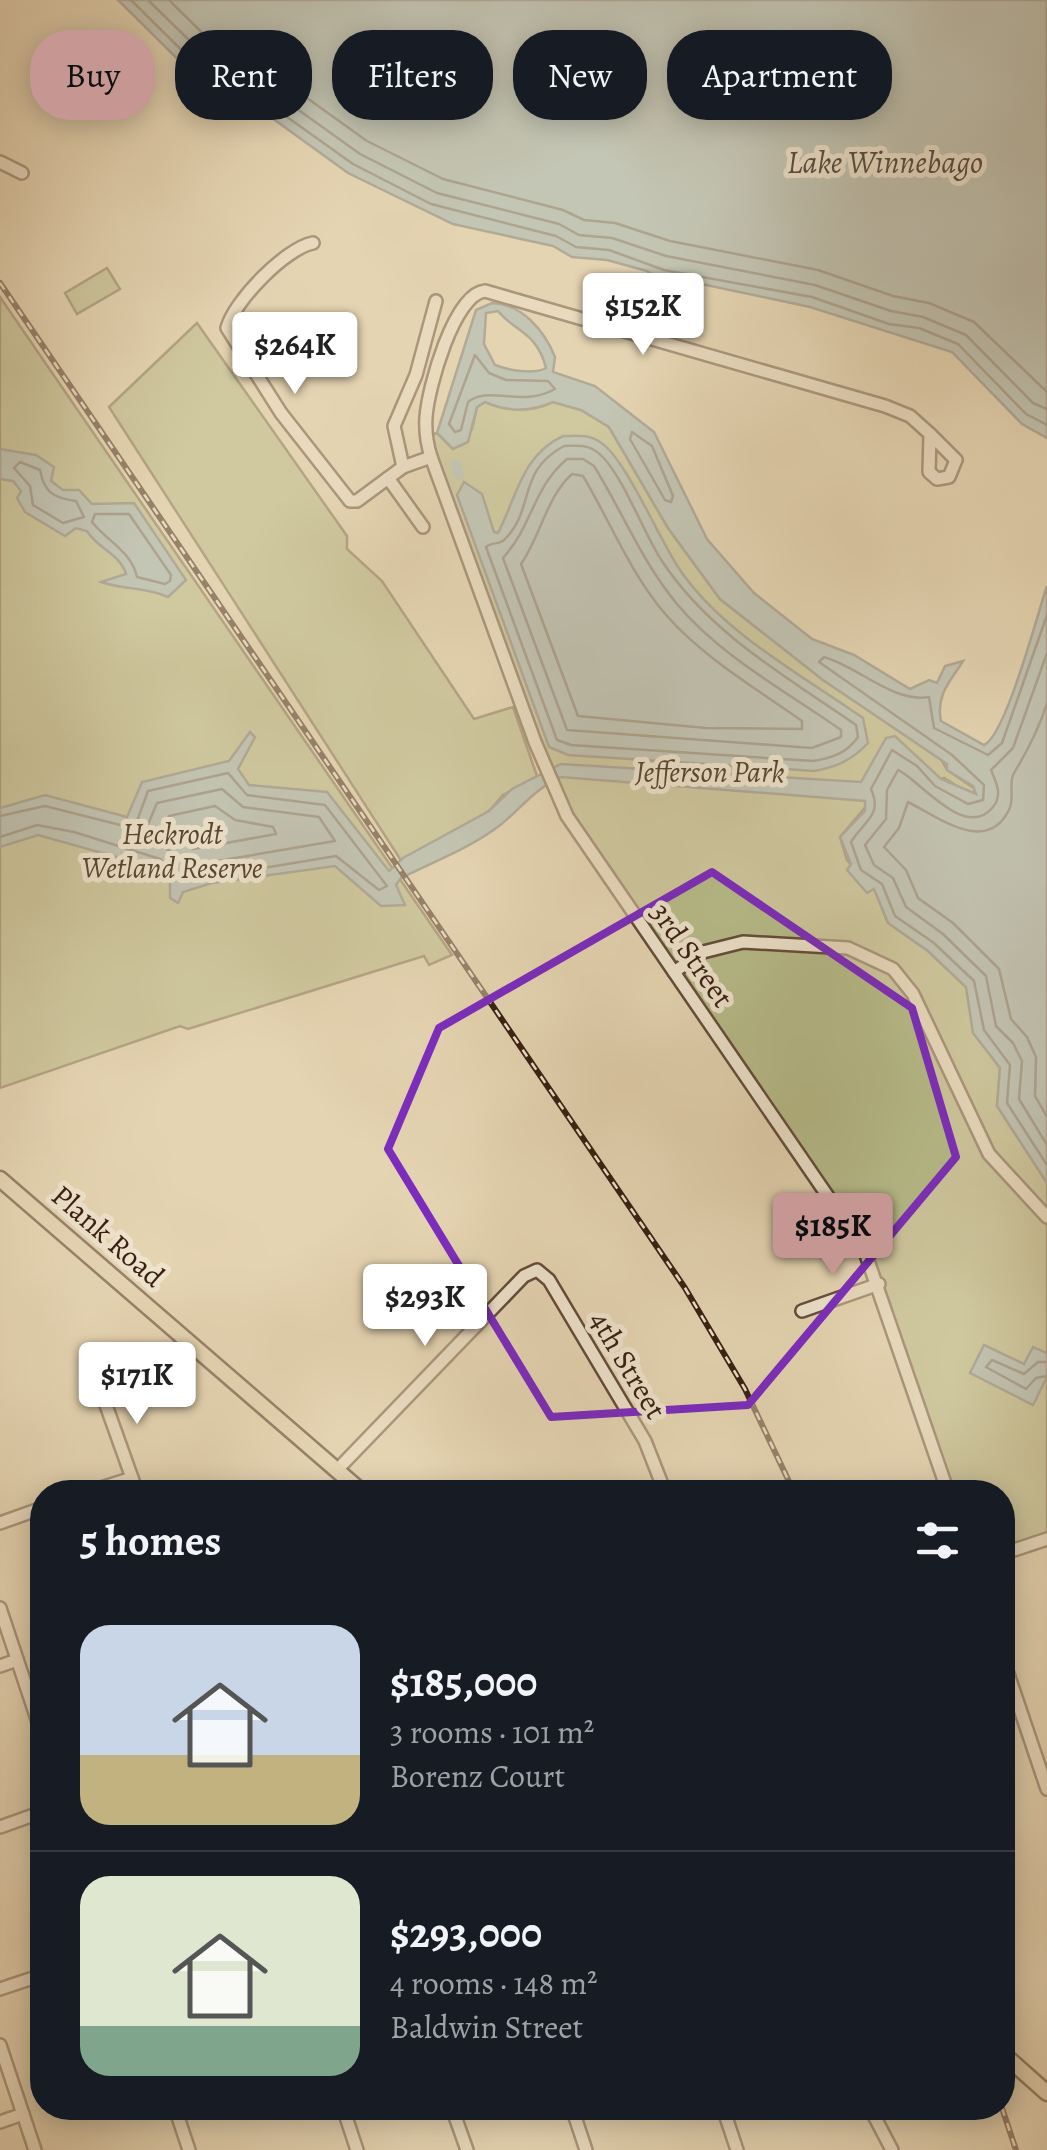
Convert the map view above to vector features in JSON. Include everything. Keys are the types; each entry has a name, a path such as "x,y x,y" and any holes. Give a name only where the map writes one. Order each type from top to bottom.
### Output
{"main road":[{"name":"Plank Road","path":"0,1178 348,1480"},
{"path":"1015,2064 1047,2092"}],"street":[{"path":"0,162 22,174"},
{"path":"313,243 294,250 232,309 227,328 281,414 346,498 358,500 403,466 431,457"},
{"name":"3rd Street","path":"930,434 910,416 885,406 485,292 472,294 457,311 430,394 426,430 431,457 552,782 585,846 840,1209 879,1284 944,1480"},
{"path":"403,466 394,426 416,375 436,301"},
{"path":"388,478 423,527"},
{"path":"674,972 714,947 743,942 848,948 893,969 913,994 989,1154 1047,1216"},
{"name":"4th Street","path":"337,1470 524,1276 537,1270 550,1280 644,1441 661,1480"},
{"path":"802,1311 879,1284"},
{"path":"96,1377 132,1478 126,1480"},
{"path":"0,1522 30,1512"},
{"path":"1015,1550 1047,1539"},
{"path":"0,1608 30,1698"},
{"path":"0,1666 17,1660"},
{"path":"1015,1695 1047,1790"},
{"path":"0,1826 30,1816"},
{"path":"0,1989 30,1979"},
{"path":"0,2045 35,2150"},
{"path":"0,2122 23,2114"},
{"path":"179,2120 189,2150"},
{"path":"346,2120 356,2150"},
{"path":"456,2120 466,2150"},
{"path":"576,2120 586,2150"},
{"path":"726,2120 737,2150"},
{"path":"876,2120 892,2150"}],"highlighted area":[{"path":"712,872 912,1008 956,1157 748,1405 551,1417 388,1149 439,1028"}],"green space":[{"path":"107,268 120,289 77,314 65,293"},
{"name":"Heckrodt Wetland Reserve","path":"0,297 452,955 429,965 424,956 188,1029 180,1026 0,1088"},
{"path":"197,323 347,536 347,549 382,581 474,719 513,707 537,776 503,795 489,811 402,862 109,407"},
{"name":"Jefferson Park","path":"485,402 519,410 553,402 581,410 609,427 668,528 720,599 823,680 941,759 947,770 975,789 972,795 944,778 867,805 840,837 847,860 874,888 888,923 928,951 966,987 974,1033 1000,1068 997,1106 1047,1183 1047,1533 1015,1545 1015,1480 947,1480 875,1265 590,847 552,782 430,435 437,433 453,449 472,429 477,407"}],"water":[{"name":"Lake Winnebago","path":"118,0 1047,0 1047,438 1022,424 952,352 810,307 673,278 663,282 647,271 607,260 572,257 553,246 453,224 348,173 275,120 312,120 312,30 175,30 175,56 155,37 155,30 148,30"},
{"path":"492,303 522,313 550,347 555,357 553,372 595,386 654,432 707,539 754,593 812,639 854,655 910,689 929,680 937,683 945,666 963,661 943,694 941,721 984,745 993,736 1011,698 1047,586 1047,1183 997,1106 1000,1068 973,1033 966,987 928,951 888,923 874,889 867,893 847,870 851,864 840,837 865,811 865,801 561,777 535,793 488,834 401,878 396,885 405,905 381,906 335,866 212,883 183,892 178,903 170,898 170,882 156,868 38,835 0,847 0,808 45,795 127,817 142,782 229,761 250,732 255,737 238,769 249,785 327,792 389,871 403,858 489,811 512,789 561,764 861,782 886,738 895,736 941,779 976,794 973,786 947,770 947,764 823,680 720,599 668,528 609,427 581,410 553,402 519,410 485,402 477,407 468,442 453,449 437,433 476,310","holes":["498,311 537,347 546,368 528,371 495,365 484,344 486,313"]},
{"path":"563,436 591,438 610,451 680,570 698,593 741,633 863,718 868,743 862,749 844,762 814,771 568,755 549,747 457,495 464,482 482,494 494,532 498,533 529,465"},
{"path":"0,449 36,455 54,467 51,481 63,490 79,490 92,504 134,503 186,580 168,597 101,582 126,574 119,561 87,531 76,528 65,536 25,512 17,498 21,491 13,481 0,479"},
{"path":"984,1345 1024,1364 1033,1347 1047,1353 1047,1377 1033,1405 970,1373"}],"waterway":[{"path":"456,464 459,475"}],"railway":[{"path":"0,283 685,1288 745,1389 788,1480"},
{"path":"1006,2120 1016,2150"}]}
